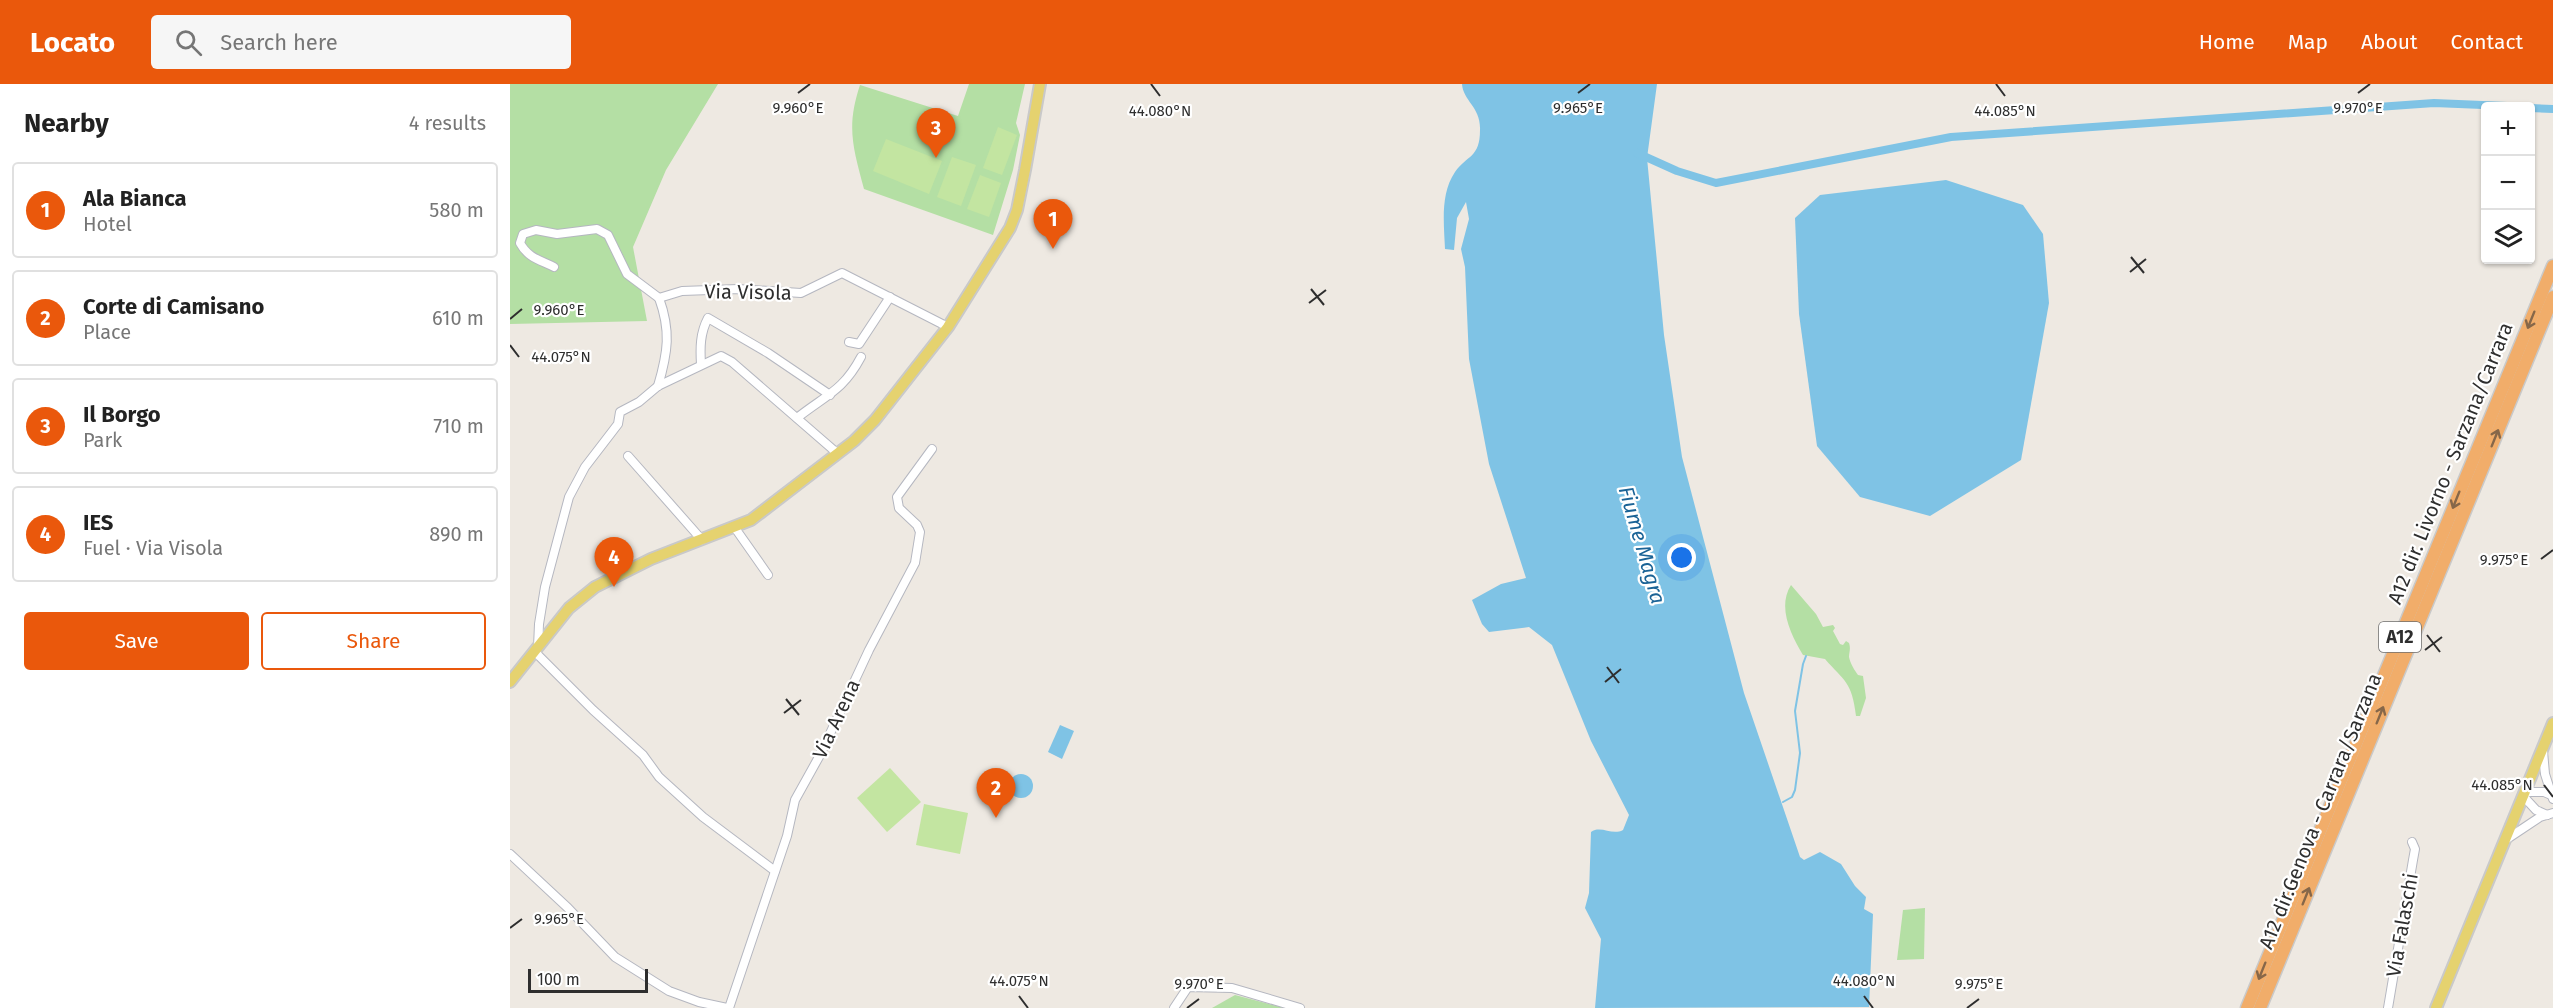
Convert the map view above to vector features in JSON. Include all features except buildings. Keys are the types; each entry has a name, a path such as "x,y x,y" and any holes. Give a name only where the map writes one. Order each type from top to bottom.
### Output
{"highway":[{"name":"A12 dir. Livorno - Sarzana/Carrara","path":"2247,1008 2553,266"},
{"name":"A12 dir.Genova - Carrara/Sarzana","path":"2260,1008 2553,297"}],"main road":[{"path":"510,682 569,609 595,587 651,559 735,528 759,515 875,420 948,327 1001,245 1017,210 1040,84"},
{"path":"2436,1008 2553,723"}],"street":[{"path":"554,267 534,259 525,252 520,243 523,234 536,230 557,234 597,229 608,236 627,274 659,298 668,329 666,354 658,386"},
{"name":"Via Visola","path":"659,298 682,291 738,289 801,293 842,273 948,327"},
{"path":"849,342 859,344 890,297"},
{"name":"Via Visola","path":"701,364 701,338 708,318 768,353 830,395"},
{"path":"775,871 703,817 659,777 644,755 593,710 536,649 539,624 545,587 569,497 585,467 618,424 620,412 639,402 658,386 721,356 732,362 837,453"},
{"path":"797,418 838,390 853,372 861,357"},
{"name":"Via Arena","path":"728,1008 787,836 795,800 820,755 869,650 915,563 920,532 917,525 899,508 897,497 932,449"},
{"path":"628,456 702,540"},
{"path":"735,528 768,575"},
{"path":"2543,751 2545,774 2552,797"},
{"path":"2550,814 2536,810 2525,795 2537,791 2552,797"},
{"path":"2506,839 2533,821 2550,814"},
{"name":"Via Falaschi","path":"2388,1008 2415,849 2412,842"},
{"path":"510,854 568,908 615,957 669,991 699,1002 728,1008"},
{"path":"1174,1008 1188,987 1232,987 1300,1008"}],"green space":[{"path":"510,84 718,84 666,170 633,247 647,321 510,324"},
{"path":"969,84 1025,84 1016,123 1020,135 1013,170 993,235 864,189 854,149 853,113 860,85 958,116"},
{"path":"998,127 1017,135 1002,175 983,168"},
{"path":"886,139 942,161 929,194 873,171"},
{"path":"952,157 976,165 961,206 937,197"},
{"path":"980,175 1001,183 989,217 967,209"},
{"path":"1791,585 1816,614 1823,627 1833,625 1835,628 1833,631 1840,644 1843,645 1846,641 1849,643 1850,662 1858,675 1863,676 1866,698 1860,716 1856,716 1852,695 1842,677 1825,659 1803,655 1798,647 1785,612 1785,602"},
{"path":"890,768 921,802 887,832 857,798"},
{"path":"924,804 968,813 960,854 916,845"},
{"path":"1925,908 1924,959 1897,960 1903,910"},
{"path":"1235,995 1284,1008 1212,1008"}],"water":[{"name":"Fiume Magra","path":"1462,84 1657,84 1647,158 1664,335 1682,457 1744,693 1800,857 1804,860 1820,852 1841,864 1855,886 1866,897 1864,909 1873,914 1869,1007 1595,1008 1601,939 1585,908 1589,893 1591,832 1599,830 1619,832 1623,830 1629,815 1591,741 1552,645 1529,627 1489,632 1482,624 1472,600 1501,584 1526,578 1489,464 1469,359 1465,267 1461,249 1469,219 1466,202 1457,218 1454,250 1445,249 1444,209 1447,190 1455,172 1478,146 1480,130 1478,116 1465,95"},
{"path":"1946,180 2023,205 2043,234 2049,303 2021,460 1930,516 1860,497 1817,446 1799,314 1795,218 1820,195"},
{"path":"1060,725 1074,731 1062,759 1048,752"},
{"path":"1021,774 1030,777 1033,786 1030,795 1021,798 1012,795 1009,786 1012,777"}],"waterway":[{"path":"1637,153 1677,171 1716,183 1951,137 2434,103 2481,105"},
{"path":"2535,108 2553,109"},
{"path":"1783,802 1792,797 1795,790 1800,753 1795,711 1806,656"}],"place":[{"name":"Il Borgo","path":"936,158"},
{"name":"Ala Bianca","path":"1053,249"},
{"name":"IES","path":"614,587"},
{"name":"Corte di Camisano","path":"996,818"}]}
